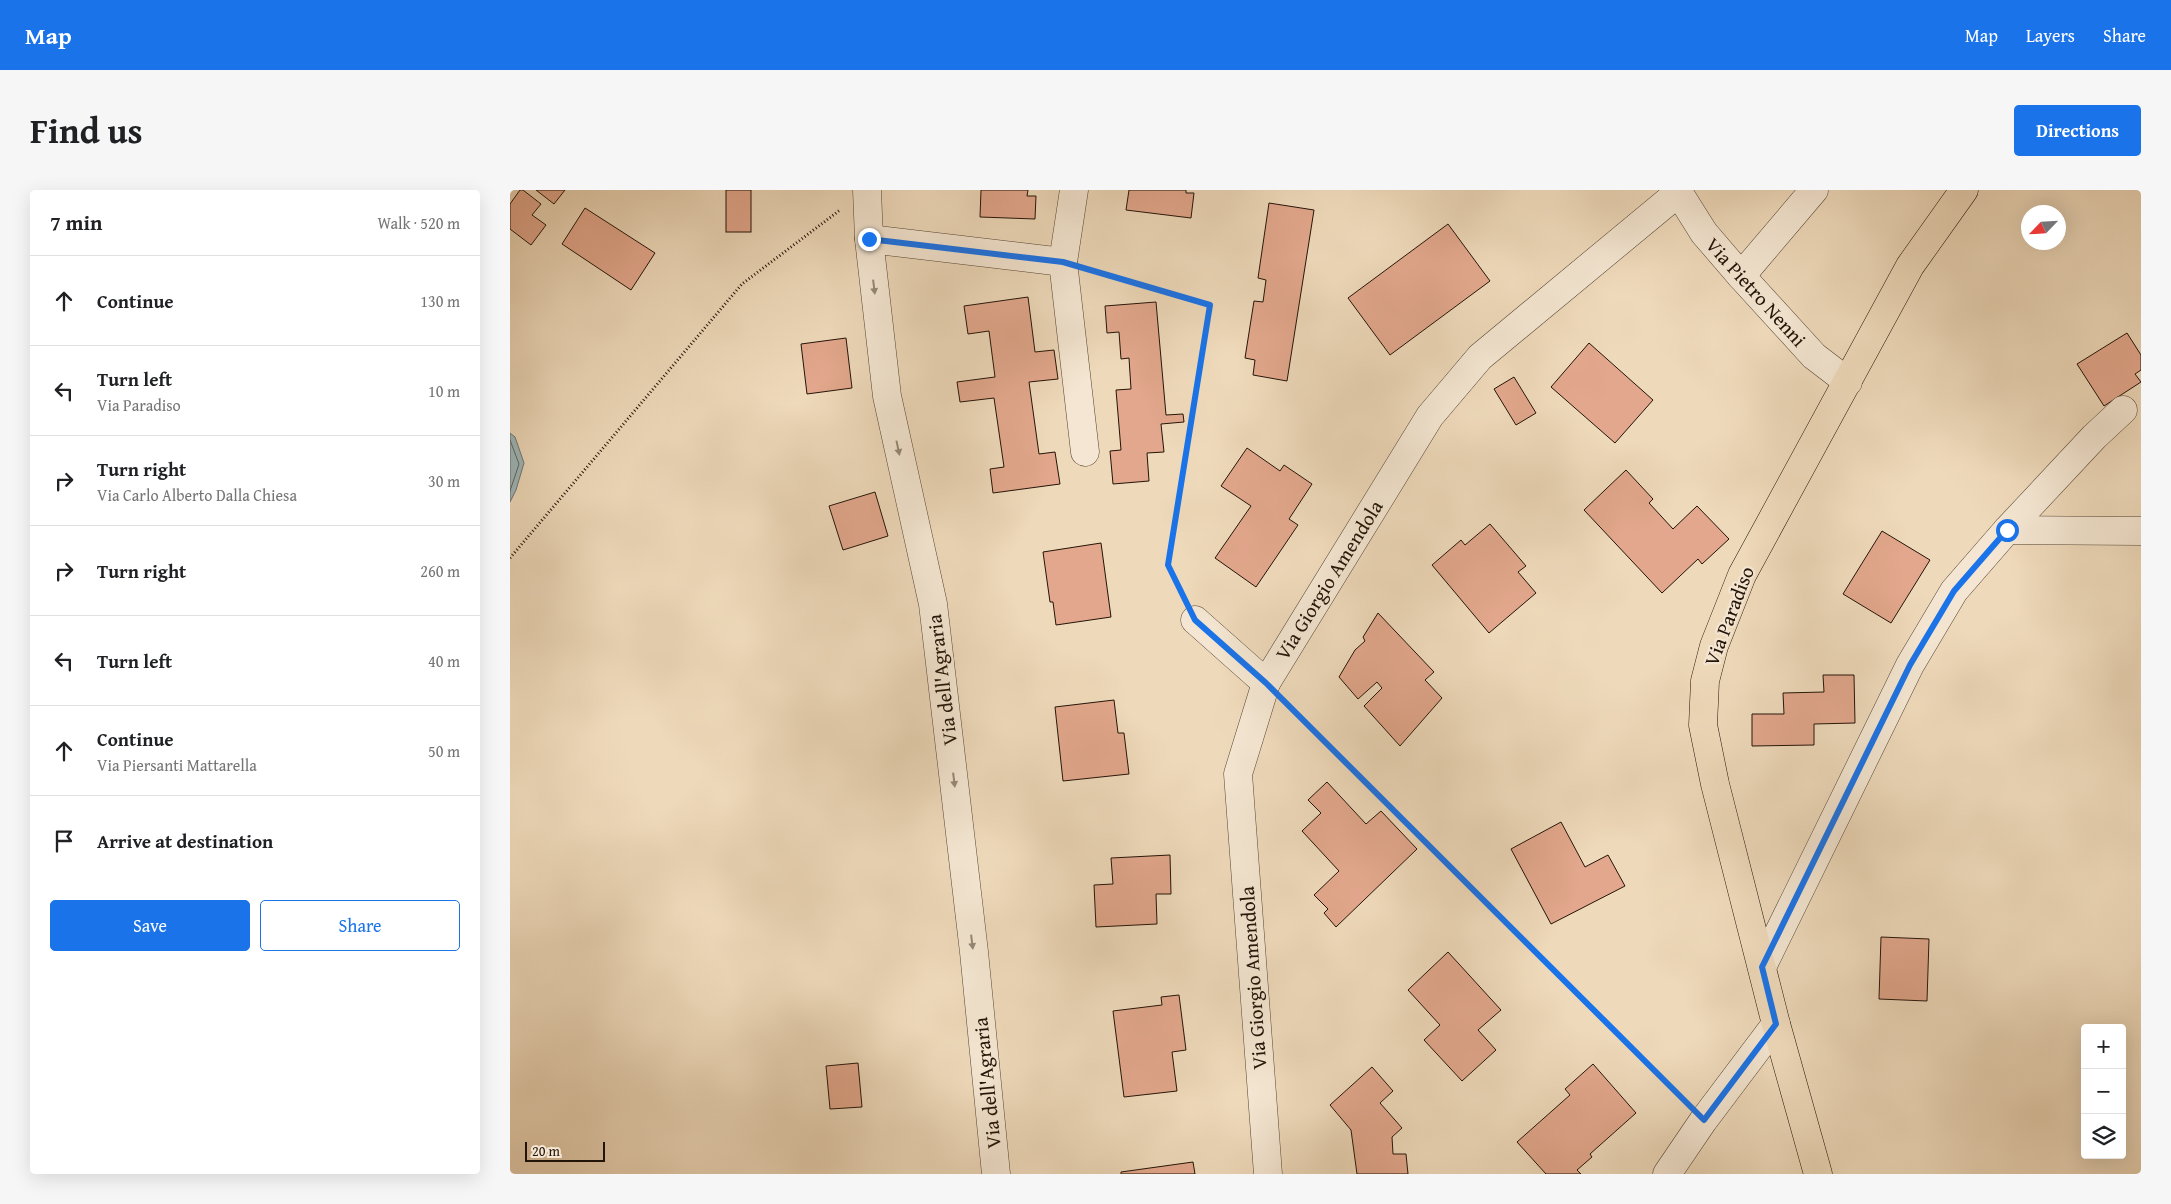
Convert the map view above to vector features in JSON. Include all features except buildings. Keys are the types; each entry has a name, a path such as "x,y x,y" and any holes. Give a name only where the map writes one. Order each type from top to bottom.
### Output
{"main road":[{"name":"Via Paradiso","path":"1818,1174 1776,1024 1711,767 1703,725 1705,681 1714,646 1742,575 1910,266 1964,190"}],"street":[{"name":"Via dell'Agraria","path":"867,190 869,239 887,396 933,604 974,952 996,1174"},
{"path":"1074,190 1063,262 1085,452"},
{"path":"1741,276 1814,190"},
{"name":"Via Pietro Nenni","path":"1677,192 1704,233 1741,276 1814,356 1848,382"},
{"name":"Via Giorgio Amendola","path":"1268,1174 1238,774 1266,683 1430,416 1480,357 1677,192"},
{"path":"869,239 1063,262"},
{"path":"1762,967 1910,665 1954,591 2007,530 2094,437 2123,410"},
{"path":"2007,530 2141,532"},
{"path":"1195,620 1266,683"},
{"path":"1667,1174 1704,1120 1776,1024"}],"path":[{"path":"510,558 742,284 843,208"},
{"path":"1063,262 1210,305 1168,565 1195,620"},
{"path":"1266,683 1704,1120"}],"water":[{"path":"510,433 515,437 524,463 516,490 510,502"}],"route":[{"path":"869,239 1063,262 1210,305 1168,565 1195,620 1266,683 1704,1120 1776,1024 1762,967 1910,665 1954,591 2007,530"}]}
